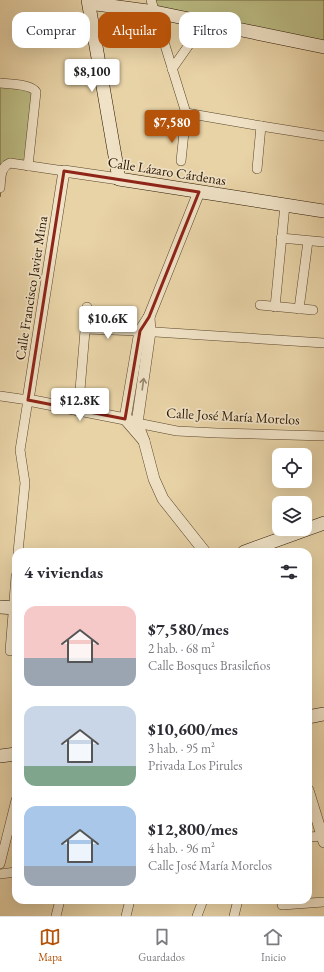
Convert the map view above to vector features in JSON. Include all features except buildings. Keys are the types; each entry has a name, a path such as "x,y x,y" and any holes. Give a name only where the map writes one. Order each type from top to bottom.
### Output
{"main road":[{"path":"119,179 88,1 153,6 179,14"},
{"path":"241,30 324,47"},
{"name":"Calle Lázaro Cárdenas","path":"119,179 324,211"},
{"path":"255,548 324,523"},
{"path":"0,607 12,608"},
{"path":"312,716 324,714"},
{"path":"0,756 12,754"}],"street":[{"path":"153,6 186,113 181,161"},
{"path":"172,69 187,48"},
{"path":"0,83 30,87 35,90 36,95 28,166"},
{"path":"186,113 324,136"},
{"path":"257,169 261,126"},
{"name":"Calle Lázaro Cárdenas","path":"0,188 2,170 5,165 10,163 119,179"},
{"name":"Calle Francisco Javier Mina","path":"18,548 25,483 20,450 64,171"},
{"path":"144,441 125,419 149,317 200,192"},
{"path":"275,307 285,205"},
{"path":"281,238 324,242"},
{"path":"299,309 308,241"},
{"path":"260,305 313,310"},
{"path":"80,390 87,307"},
{"path":"85,329 145,331 324,343"},
{"path":"145,331 137,423 144,441 154,479 163,499 202,548"},
{"name":"Calle José María Morelos","path":"0,396 28,400 183,431 324,436"},
{"path":"10,651 12,634"},
{"path":"312,803 323,838 312,837"},
{"path":"0,864 12,828"},
{"path":"0,874 12,872"},
{"path":"312,903 324,902"},
{"path":"56,916 59,904"},
{"path":"126,916 129,904"},
{"path":"197,916 201,904"},
{"path":"234,916 237,904"},
{"path":"282,905 296,904"}],"highlighted area":[{"path":"64,171 199,192 149,317 140,331 125,419 28,400"}],"green space":[{"path":"151,0 324,0 324,47 241,30 241,12 179,12 179,17 171,15 171,12 155,12"},
{"path":"0,85 35,90 28,166 5,165 0,197"}]}
